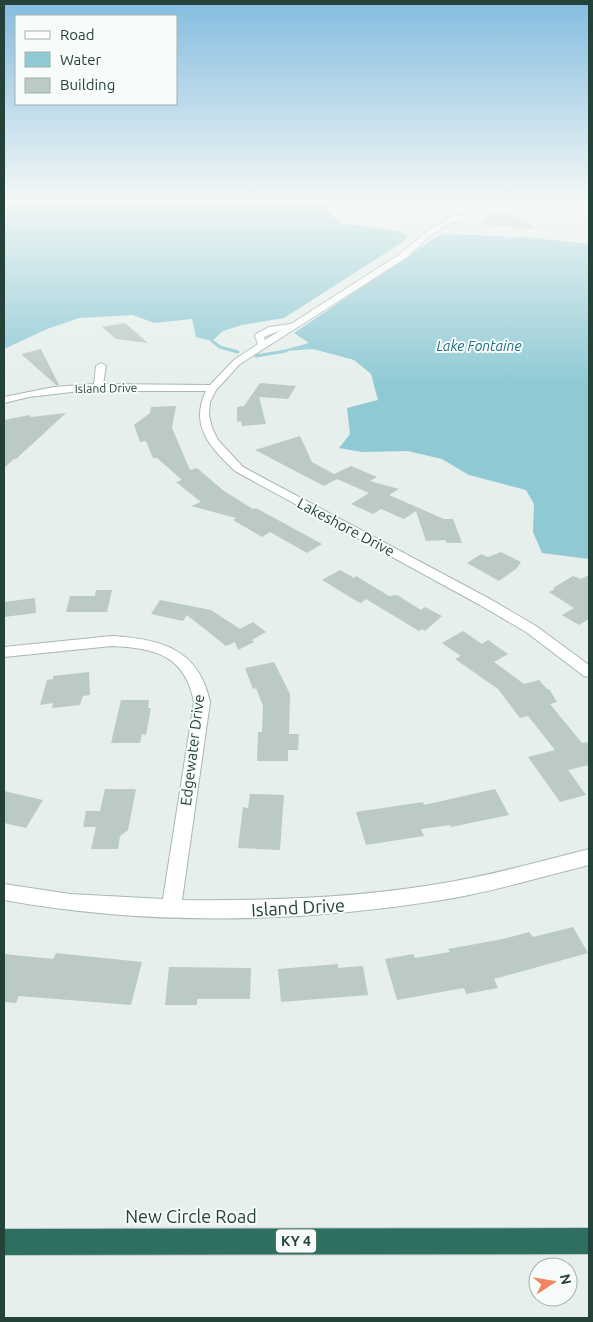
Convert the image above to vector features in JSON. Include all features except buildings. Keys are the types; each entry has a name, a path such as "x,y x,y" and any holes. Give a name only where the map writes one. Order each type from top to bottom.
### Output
{"highway":[{"name":"New Circle Road","path":"4,1242 589,1241"}],"street":[{"path":"210,388 222,374 237,362 393,263"},
{"path":"98,387 101,366"},
{"name":"Island Drive","path":"4,400 48,391 98,387 210,388"},
{"name":"Lakeshore Drive","path":"210,388 204,405 205,426 217,448 239,468 485,602 531,629 589,672"},
{"name":"Edgewater Drive","path":"4,652 112,641 137,643 162,649 178,658 196,678 201,689 202,702 171,908"},
{"name":"Island Drive","path":"4,892 77,903 224,910 272,910 362,903 443,891 589,857"}],"water":[{"path":"4,263 371,263 284,318 242,325 223,331 212,341 196,337 192,319 154,323 133,315 79,318 47,329 4,349"},
{"name":"Lake Fontaine","path":"398,263 589,263 589,559 542,553 533,532 534,504 526,490 469,475 442,459 408,451 362,452 339,448 350,434 347,408 378,400 371,374 354,360 313,349 286,351 287,349 309,343 294,333"}],"waterway":[{"path":"212,341 220,347 238,352"},
{"path":"256,356 286,351"}]}
